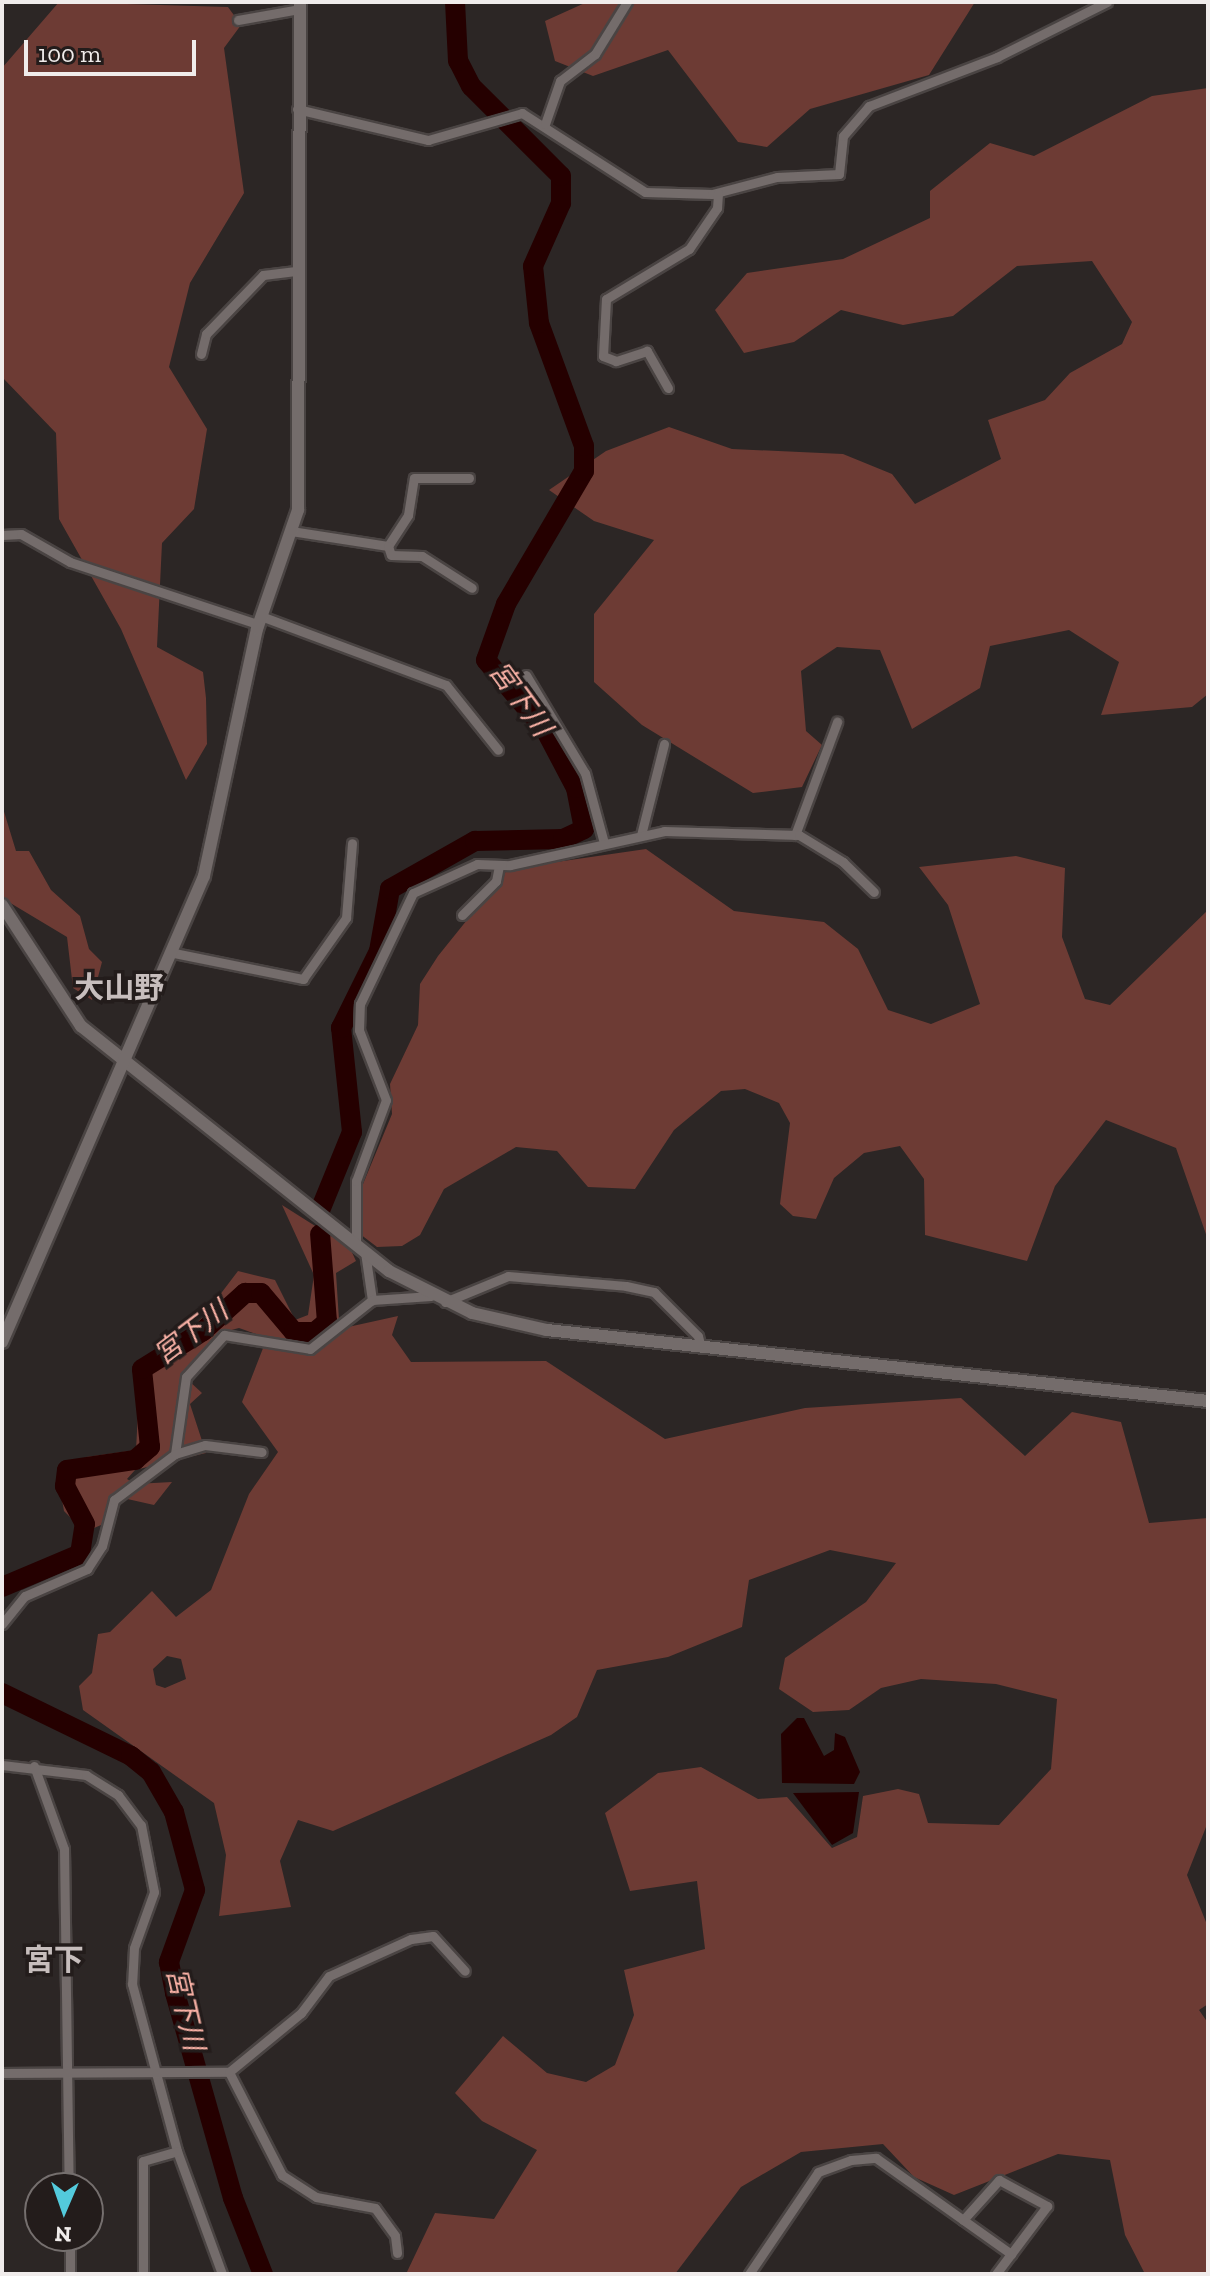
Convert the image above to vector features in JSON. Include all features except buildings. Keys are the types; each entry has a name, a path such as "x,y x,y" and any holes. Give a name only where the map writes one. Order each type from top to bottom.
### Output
{"street":[{"path":"545,124 560,81 595,54 627,2"},
{"path":"296,109 428,140 511,113 545,124 645,192 677,198 718,193 777,177 839,174 843,136 869,106 997,57 1107,2"},
{"path":"2,1342 128,1060 204,876 259,620 291,531 301,493 296,109 300,6 238,20"},
{"path":"668,388 647,351 611,361 603,356 606,299 689,249 717,208 718,193"},
{"path":"201,354 206,334 263,275 298,271"},
{"path":"388,546 408,515 414,478 469,478"},
{"path":"291,531 388,546"},
{"path":"2,535 21,534 70,562 259,620 446,685 498,750"},
{"path":"388,546 391,555 422,556 472,588"},
{"path":"526,675 585,773 604,843"},
{"path":"795,835 837,722"},
{"path":"641,835 664,744"},
{"path":"372,1300 361,1249 356,1181 386,1100 359,1030 363,993 383,967 399,910 413,893 466,867 499,866 641,835 795,835 843,862 874,892"},
{"path":"174,953 303,979 346,918 352,843"},
{"path":"462,915 496,881 499,866"},
{"path":"2,905 63,1007 361,1249 445,1302 505,1324 701,1348 1208,1401"},
{"path":"445,1302 508,1276 626,1286 654,1292 698,1336 701,1348"},
{"path":"175,1454 186,1377 224,1335 310,1349 372,1300 431,1296"},
{"path":"2,1624 25,1596 87,1569 102,1546 114,1500 175,1454 205,1445 262,1452"},
{"path":"2,1765 67,1768 102,1784 131,1809 150,1845 154,1892 134,1948 132,1984 177,2151 222,2274"},
{"path":"34,1766 64,1849 69,2172"},
{"path":"2,2073 224,2072 301,2013 329,1976 411,1939 433,1936 465,1971"},
{"path":"224,2072 282,2175 316,2197 375,2208 395,2236 397,2253"},
{"path":"143,2274 143,2161 177,2151"},
{"path":"749,2274 818,2172 832,2163 876,2158 1011,2254"},
{"path":"963,2220 993,2183 1011,2181 1047,2206 996,2274"},
{"path":"70,2252 70,2274"}],"shaded area":[{"path":"59,2 228,7 241,25 224,48 244,193 190,283 169,367 207,429 194,509 162,543 157,647 203,672 206,698 207,744 186,780 121,629 59,519 56,433 2,377 2,68"},
{"path":"587,2 975,2 929,75 810,109 767,147 738,142 668,50 593,76 555,61 545,21"},
{"path":"1208,88 1208,694 1192,707 1101,715 1119,662 1069,630 990,646 980,688 912,729 880,650 837,647 801,671 806,731 822,745 802,787 753,793 642,725 594,682 594,614 654,540 594,521 549,490 606,451 669,427 732,449 843,454 892,474 915,504 1001,459 988,420 1045,400 1070,373 1122,344 1132,322 1092,261 1017,266 953,316 903,325 841,310 794,342 744,353 715,310 747,273 843,259 930,218 930,191 990,143 1034,156 1152,96"},
{"path":"2,805 16,851 29,851 51,890 80,916 89,949 102,962 92,1000 73,988 67,937 2,898"},
{"path":"646,849 734,911 824,922 858,949 888,1010 931,1024 980,1004 948,905 919,867 1016,856 1065,868 1062,937 1085,999 1110,1005 1208,910 1208,1240 1176,1148 1106,1120 1055,1186 1027,1261 925,1235 924,1179 900,1146 864,1153 834,1178 816,1219 793,1216 780,1204 790,1123 779,1103 745,1089 721,1091 674,1130 635,1189 588,1187 557,1151 516,1147 444,1189 420,1235 402,1246 377,1247 360,1234 358,1196 392,1114 390,1084 418,1025 420,984 438,956 508,869"},
{"path":"282,1205 350,1248 356,1261 336,1273 339,1320 348,1327 398,1316 392,1335 411,1362 546,1361 665,1439 805,1408 961,1398 1025,1456 1072,1412 1121,1422 1149,1523 1208,1518 1208,1822 1187,1875 1208,1927 1208,2004 1199,2010 1208,2023 1208,2274 1145,2274 1125,2235 1110,2160 1058,2154 954,2195 914,2177 883,2144 801,2152 741,2187 675,2274 406,2274 435,2213 494,2219 537,2150 482,2121 455,2093 503,2036 547,2073 586,2082 615,2065 634,2015 624,1970 705,1949 697,1881 630,1891 605,1813 658,1773 701,1767 758,1799 787,1797 832,1848 857,1837 863,1796 898,1789 919,1794 928,1823 999,1825 1051,1769 1057,1699 996,1684 921,1679 881,1688 849,1710 813,1712 779,1689 785,1658 866,1602 896,1563 830,1550 749,1580 742,1627 668,1657 597,1670 577,1717 551,1735 333,1831 298,1820 280,1861 291,1907 219,1916 226,1855 214,1803 83,1710 79,1686 92,1673 98,1634 110,1632 152,1591 176,1617 211,1590 249,1494 278,1452 242,1402 267,1338 239,1328 224,1332 188,1366 188,1380 202,1393 190,1404 206,1453 135,1470 127,1479 135,1484 172,1482 154,1505 114,1496 101,1525 85,1532 64,1511 59,1483 86,1457 136,1450 140,1374 203,1317 238,1271 275,1280 295,1320 308,1315 314,1275","holes":["167,1656 181,1659 186,1679 165,1688 156,1685 153,1669"]},
{"path":"797,1718 804,1718 824,1756 834,1750 835,1733 845,1737 860,1772 854,1784 782,1783 781,1734"},
{"path":"859,1792 853,1833 832,1845 793,1793"}],"waterway":[{"name":"宮下川","path":"321,1208 352,1132 341,1028 379,951 390,889 475,841 563,839 584,829 576,788 546,731 486,660 506,604 584,471 584,446 539,323 533,266 561,203 561,176 471,86 458,61 455,2"},
{"name":"宮下川","path":"2,1587 80,1554 85,1524 65,1486 67,1470 135,1460 150,1447 142,1369 203,1331 245,1293 261,1293 294,1332 315,1332 327,1322 320,1234"},
{"name":"宮下川","path":"2,1693 131,1756 151,1772 174,1812 195,1890 169,1962 233,2198 263,2274"}],"district":[{"name":"大山野","path":"119,988"},
{"name":"宮下","path":"54,1960"}]}
